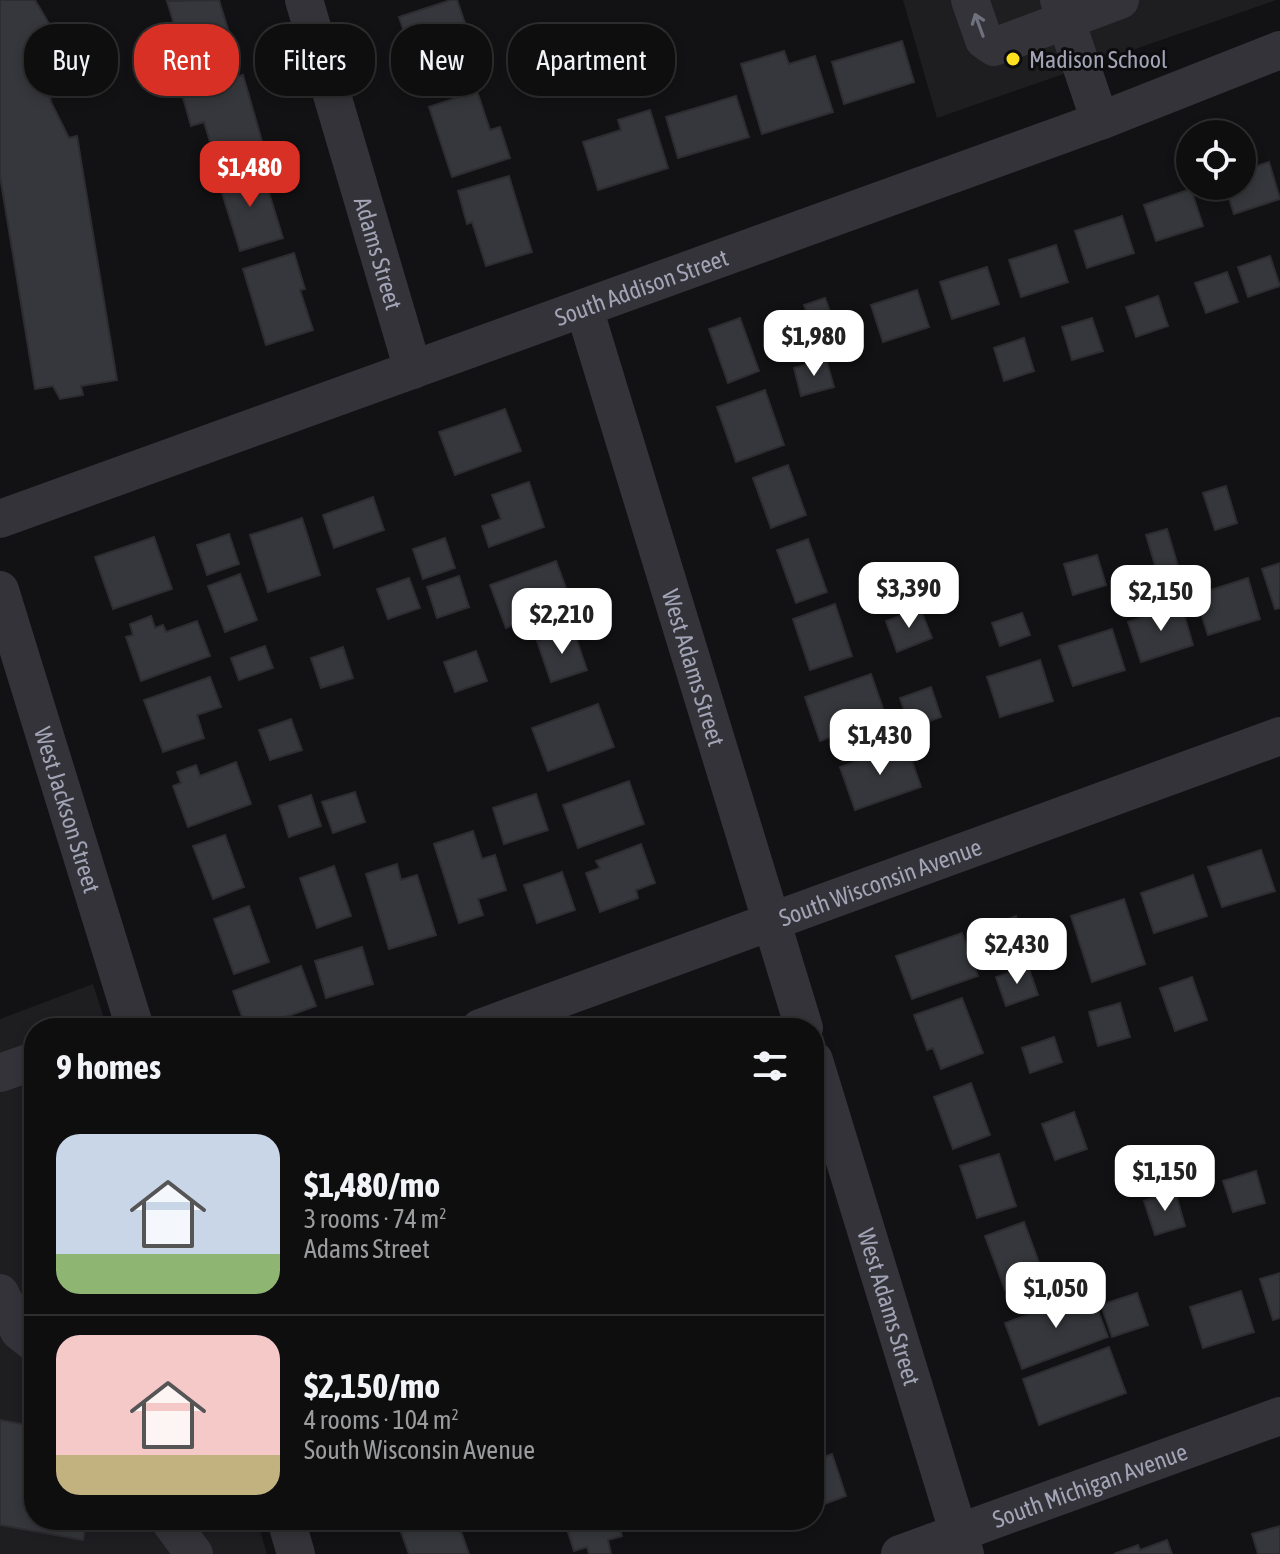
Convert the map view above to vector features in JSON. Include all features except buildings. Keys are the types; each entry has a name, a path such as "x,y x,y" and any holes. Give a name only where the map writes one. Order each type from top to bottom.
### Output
{"street":[{"name":"Adams Street","path":"304,0 413,370"},
{"path":"970,0 984,40 994,47 1062,10 1120,0"},
{"path":"1062,10 1100,121"},
{"name":"South Addison Street","path":"0,519 1100,121 1280,50"},
{"name":"West Adams Street","path":"584,308 801,1018"},
{"name":"West Jackson Street","path":"0,590 129,1018"},
{"name":"South Wisconsin Avenue","path":"508,1018 1280,736"},
{"path":"0,1073 24,1065"},
{"name":"West Adams Street","path":"824,1093 961,1543"},
{"path":"0,1293 24,1335"},
{"name":"South Michigan Avenue","path":"900,1554 961,1543 1280,1416"},
{"path":"176,1530 194,1554"}],"shaded area":[{"name":"Madison School","path":"903,0 1276,0 937,118"},
{"path":"93,984 104,1018 24,1018 24,1530 260,1530 267,1554 0,1554 0,1019"}],"place":[{"name":"Madison School","path":"1013,59"}]}
